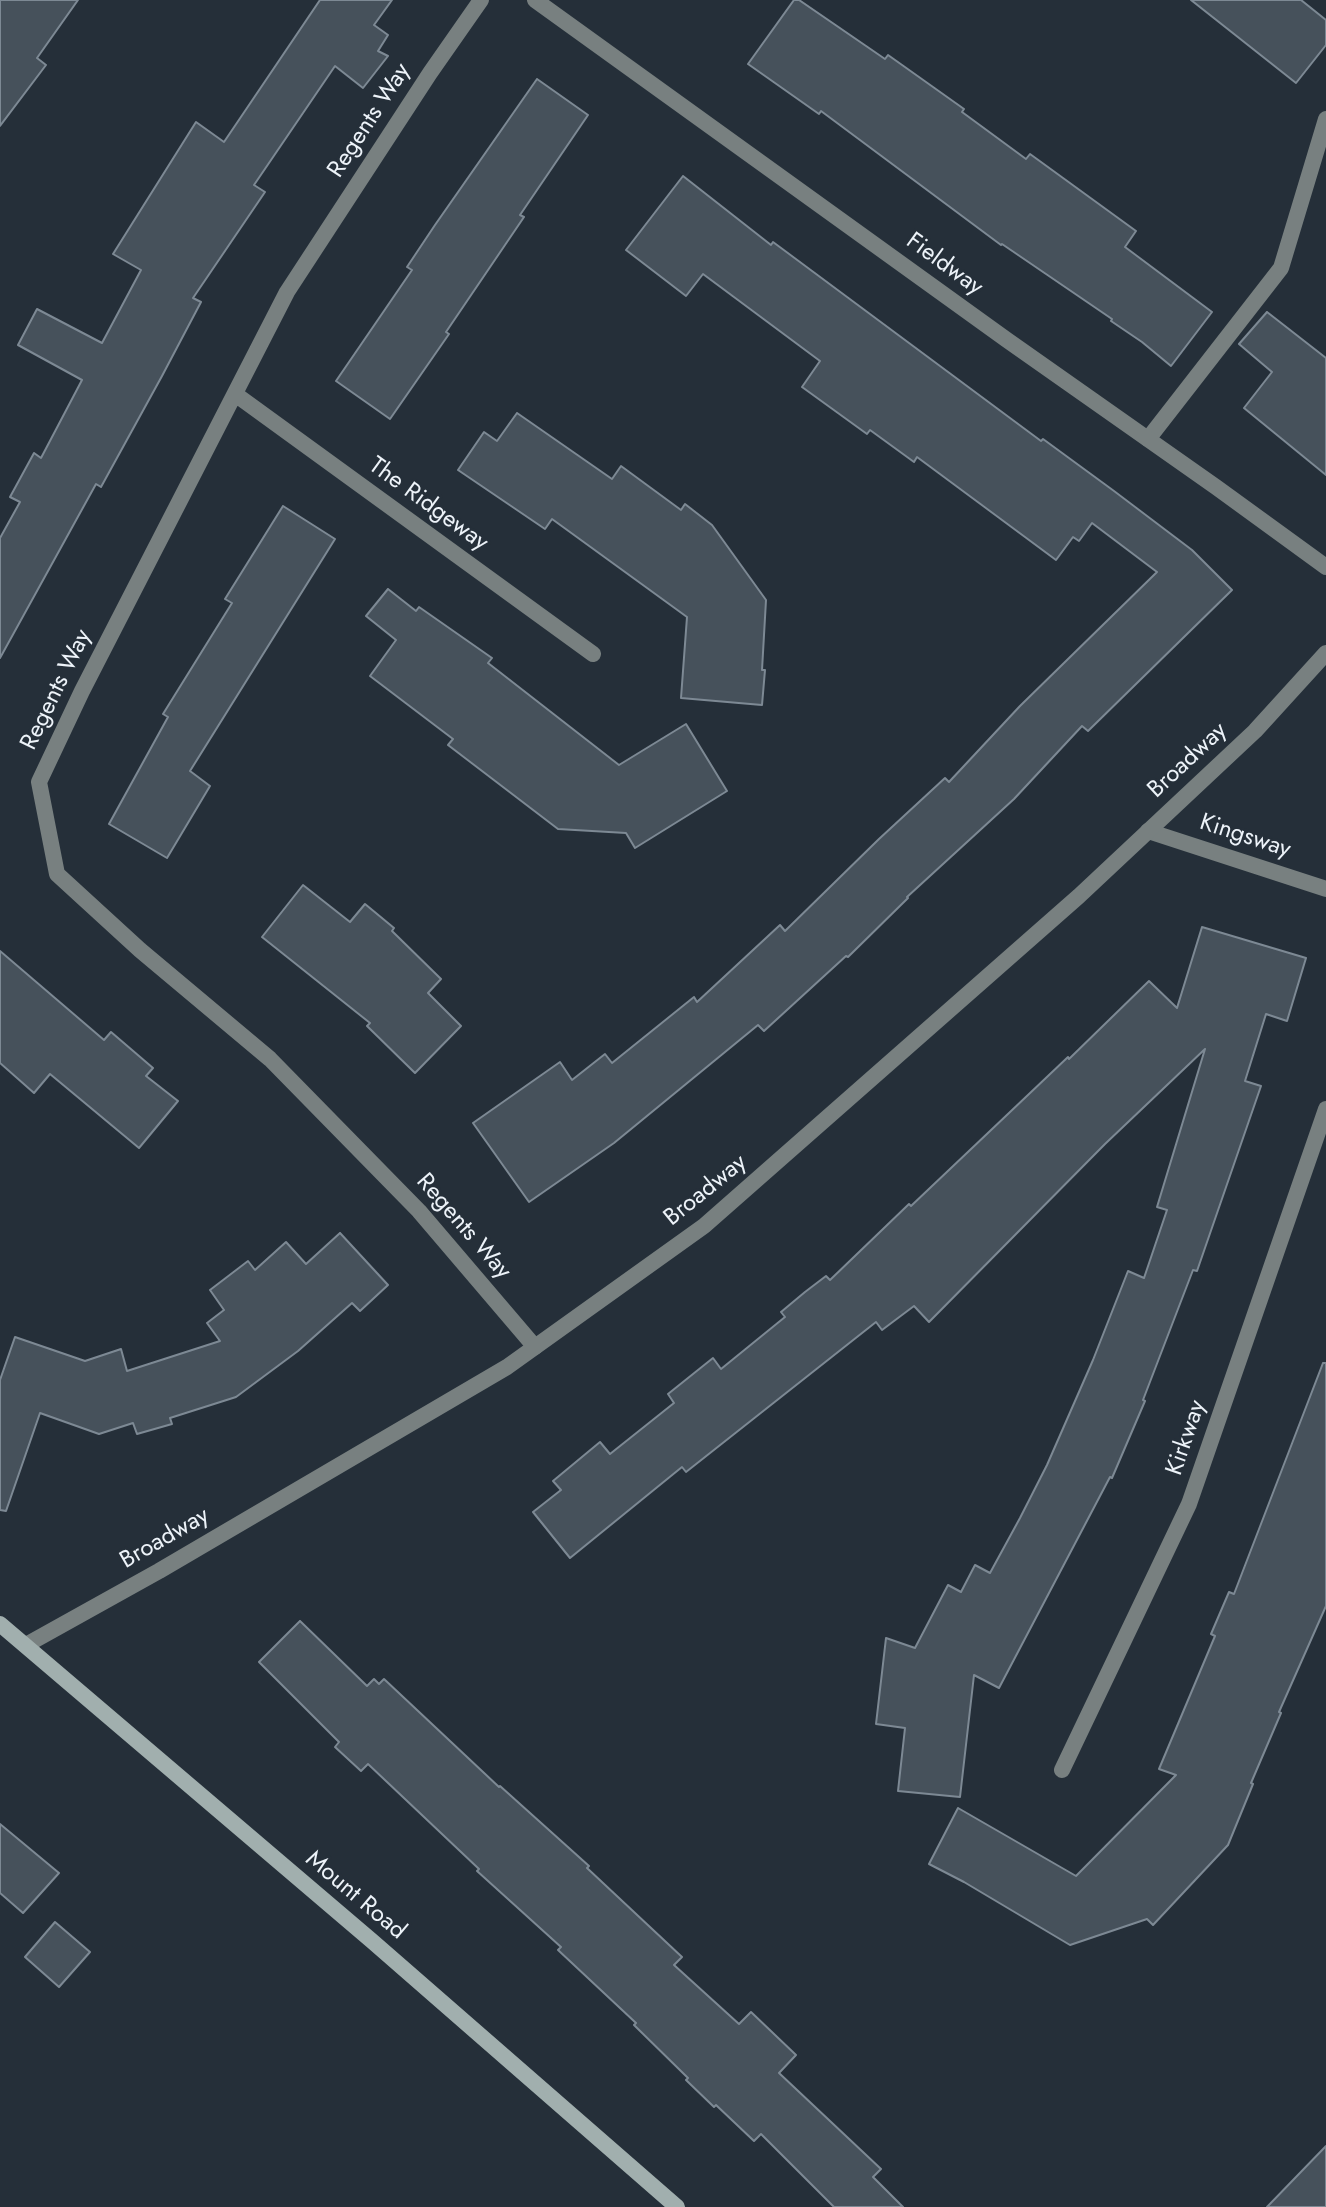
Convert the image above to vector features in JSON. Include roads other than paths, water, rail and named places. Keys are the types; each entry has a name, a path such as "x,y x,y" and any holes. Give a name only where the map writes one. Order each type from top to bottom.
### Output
{"main road":[{"name":"Mount Road","path":"0,1624 372,1941 677,2207"}],"street":[{"name":"Regents Way","path":"481,0 287,292 82,691 39,782 57,874 140,950 270,1059 419,1211 535,1347"},
{"name":"Fieldway","path":"535,0 1326,567"},
{"path":"1148,439 1281,268 1326,119"},
{"name":"The Ridgeway","path":"235,394 593,654"},
{"name":"Broadway","path":"26,1645 159,1571 507,1367 704,1226 1079,896 1255,731 1326,653"},
{"name":"Kingsway","path":"1148,831 1326,889"},
{"name":"Kirkway","path":"1062,1770 1189,1504 1326,1109"}]}
